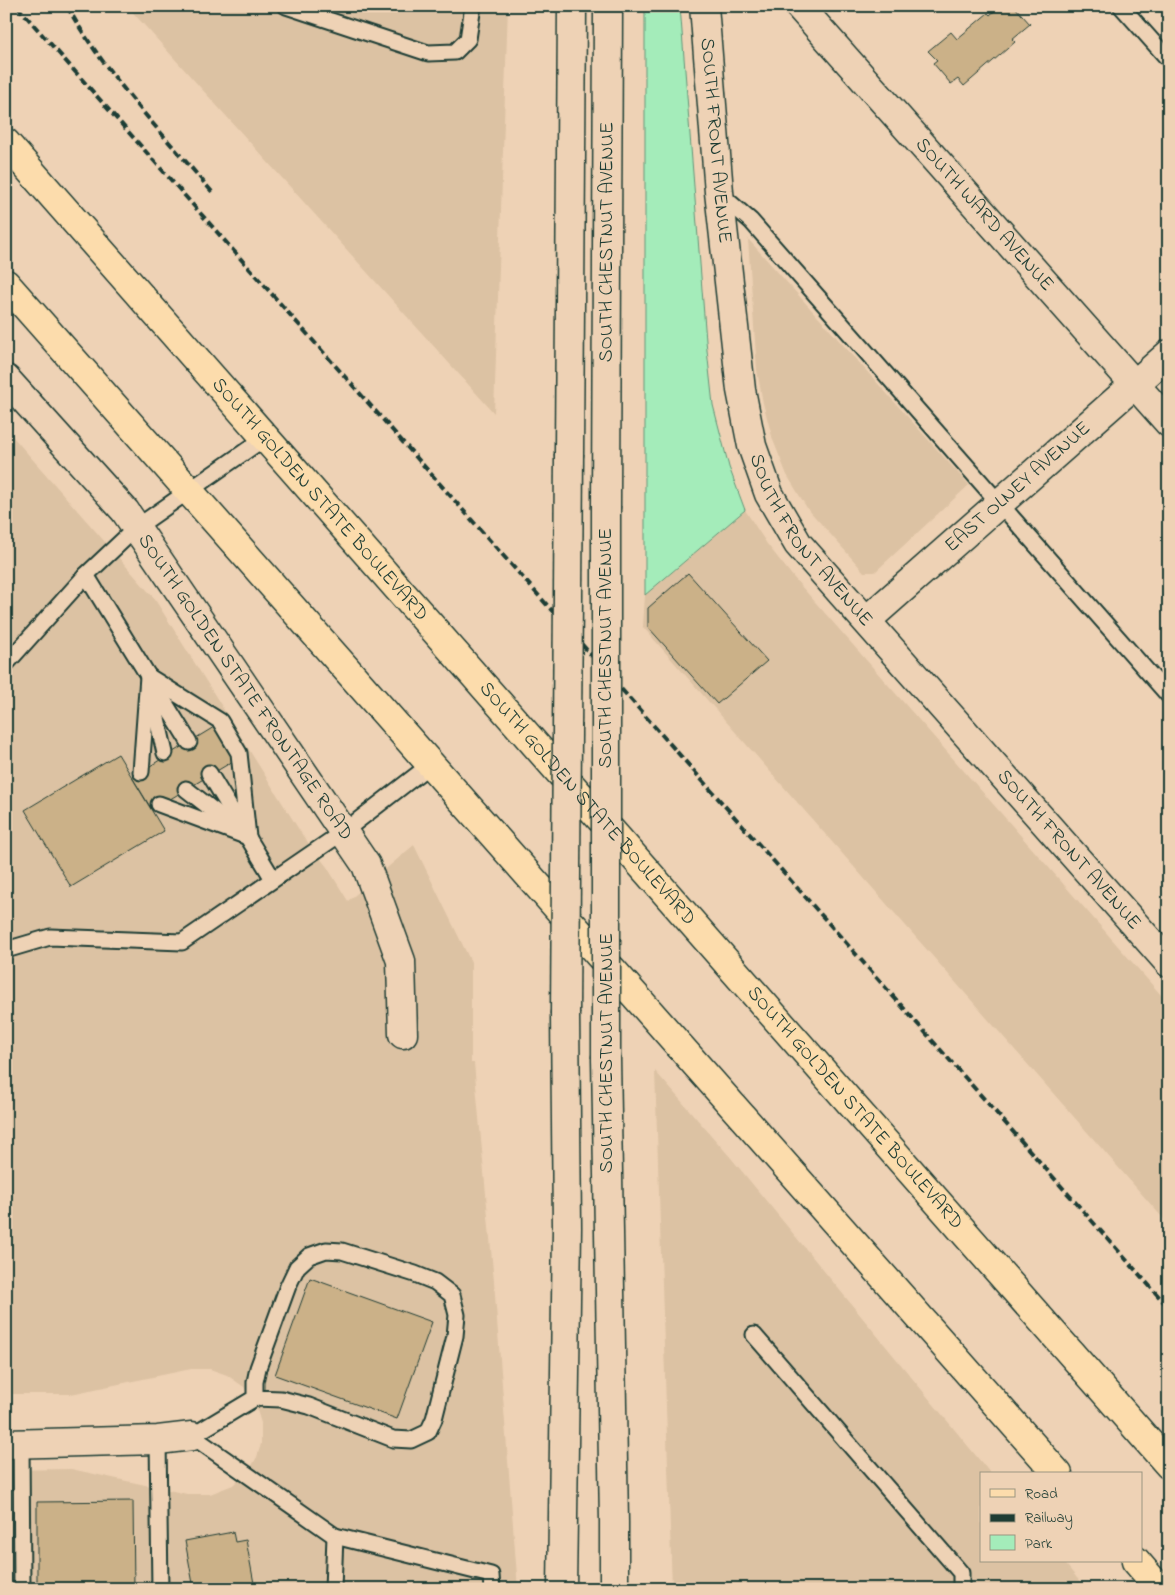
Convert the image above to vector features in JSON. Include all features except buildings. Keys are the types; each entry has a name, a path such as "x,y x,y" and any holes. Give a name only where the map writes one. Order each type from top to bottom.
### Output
{"main road":[{"name":"SOUTH CHESTNUT AVENUE","path":"562,1589 567,1228 565,1014 572,6"},
{"name":"SOUTH CHESTNUT AVENUE","path":"608,6 606,1058 614,1589"},
{"name":"SOUTH FRONT AVENUE","path":"704,6 718,192 741,390 752,446 769,494 798,544 1169,963"},
{"name":"SOUTH WARD AVENUE","path":"799,6 1169,423"},
{"name":"SOUTH GOLDEN STATE BOULEVARD","path":"6,143 1169,1465"},
{"path":"6,284 1056,1472"},
{"name":"EAST OLNEY AVENUE","path":"867,620 1169,354"},
{"name":"SOUTH GOLDEN STATE FRONTAGE ROAD","path":"11,392 125,511 366,865 401,961 403,1034"},
{"path":"14,1443 158,1440 192,1436"},
{"path":"1137,1562 1160,1589"}],"lane":[{"path":"286,6 428,54 454,52 468,39 474,6"},
{"path":"1122,6 1169,60"},
{"path":"718,192 751,221 998,504 1169,696"},
{"path":"6,664 86,575 137,527 266,437"},
{"path":"86,575 189,742"},
{"path":"148,676 165,753"},
{"path":"141,772 148,676"},
{"path":"148,676 220,721 239,753 248,838"},
{"path":"6,950 50,937 182,942 343,832 431,764"},
{"path":"209,774 273,879"},
{"path":"186,789 248,838"},
{"path":"159,804 248,838"},
{"path":"255,1398 255,1382 258,1368 288,1286 297,1267 309,1256 326,1250 342,1252 435,1282 452,1296 457,1315 454,1336 434,1419 428,1432 411,1440 393,1439 308,1406 281,1399 255,1398 192,1436 335,1536 492,1575 492,1589"},
{"path":"754,1335 960,1573 961,1589"},
{"path":"158,1440 160,1589"},
{"path":"14,1443 22,1589"},
{"path":"333,1589 335,1536"}],"shaded area":[{"path":"127,6 508,6 494,413"},
{"path":"748,239 969,485 875,572 864,572 807,508 787,475 773,440 763,403 757,370"},
{"path":"6,429 154,598 303,836 327,867 348,901 414,845 471,962 471,1063 474,1063 494,1282 518,1589 6,1589 6,1470 71,1469 187,1494 210,1494 233,1485 251,1467 257,1457 261,1444 261,1423 255,1404 244,1387 227,1375 210,1369 191,1369 71,1394 6,1394"},
{"path":"745,510 767,544 794,578 1169,1004 1169,1225 643,627 645,595"},
{"path":"655,1071 731,1158 989,1472 980,1472 980,1562 1064,1562 1086,1589 672,1589"}],"green space":[{"path":"645,6 680,6 706,341 713,405 729,467 745,510 645,595"}],"railway":[{"path":"17,6 1169,1308"},
{"path":"67,6 98,55 116,79 213,193"}]}
